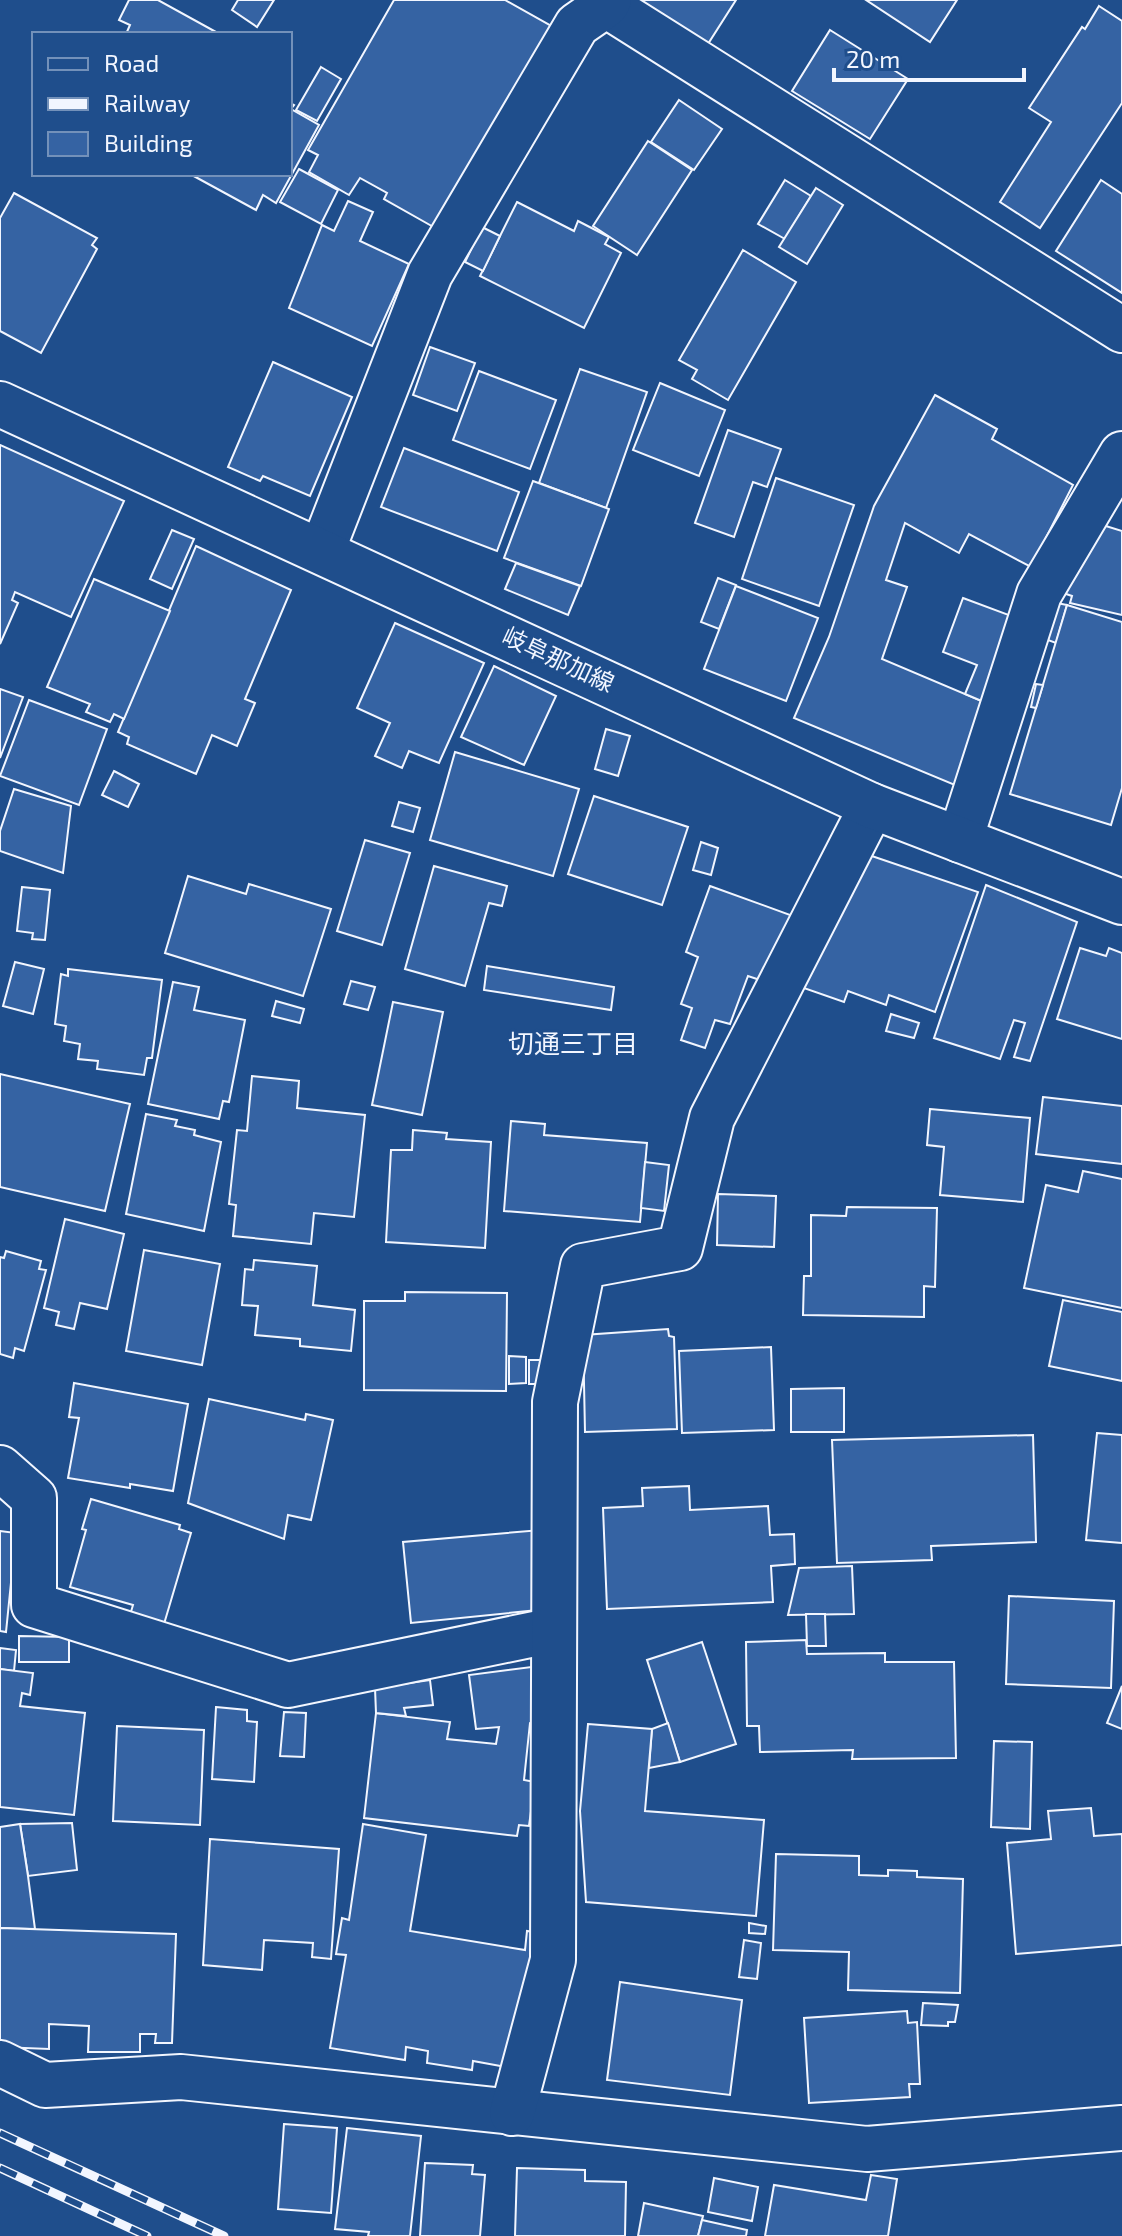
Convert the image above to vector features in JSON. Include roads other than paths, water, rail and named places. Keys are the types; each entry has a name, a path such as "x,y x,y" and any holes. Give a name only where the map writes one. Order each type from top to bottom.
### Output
{"street":[{"path":"322,551 430,274 577,25 604,2 1122,330"},
{"name":"岐阜那加線","path":"0,404 872,806 1122,902"},
{"path":"960,840 1039,594 1122,454"},
{"path":"512,2113 553,1960 555,1402 583,1266 680,1248 712,1118 872,806"},
{"path":"0,1468 34,1498 34,1605 288,1685 554,1630"},
{"path":"0,2063 45,2085 181,2077 867,2149 1122,2128"}],"railway":[{"path":"0,2133 224,2236"},
{"path":"0,2168 147,2236"}],"district":[{"name":"切通三丁目","path":"573,1044"}]}
